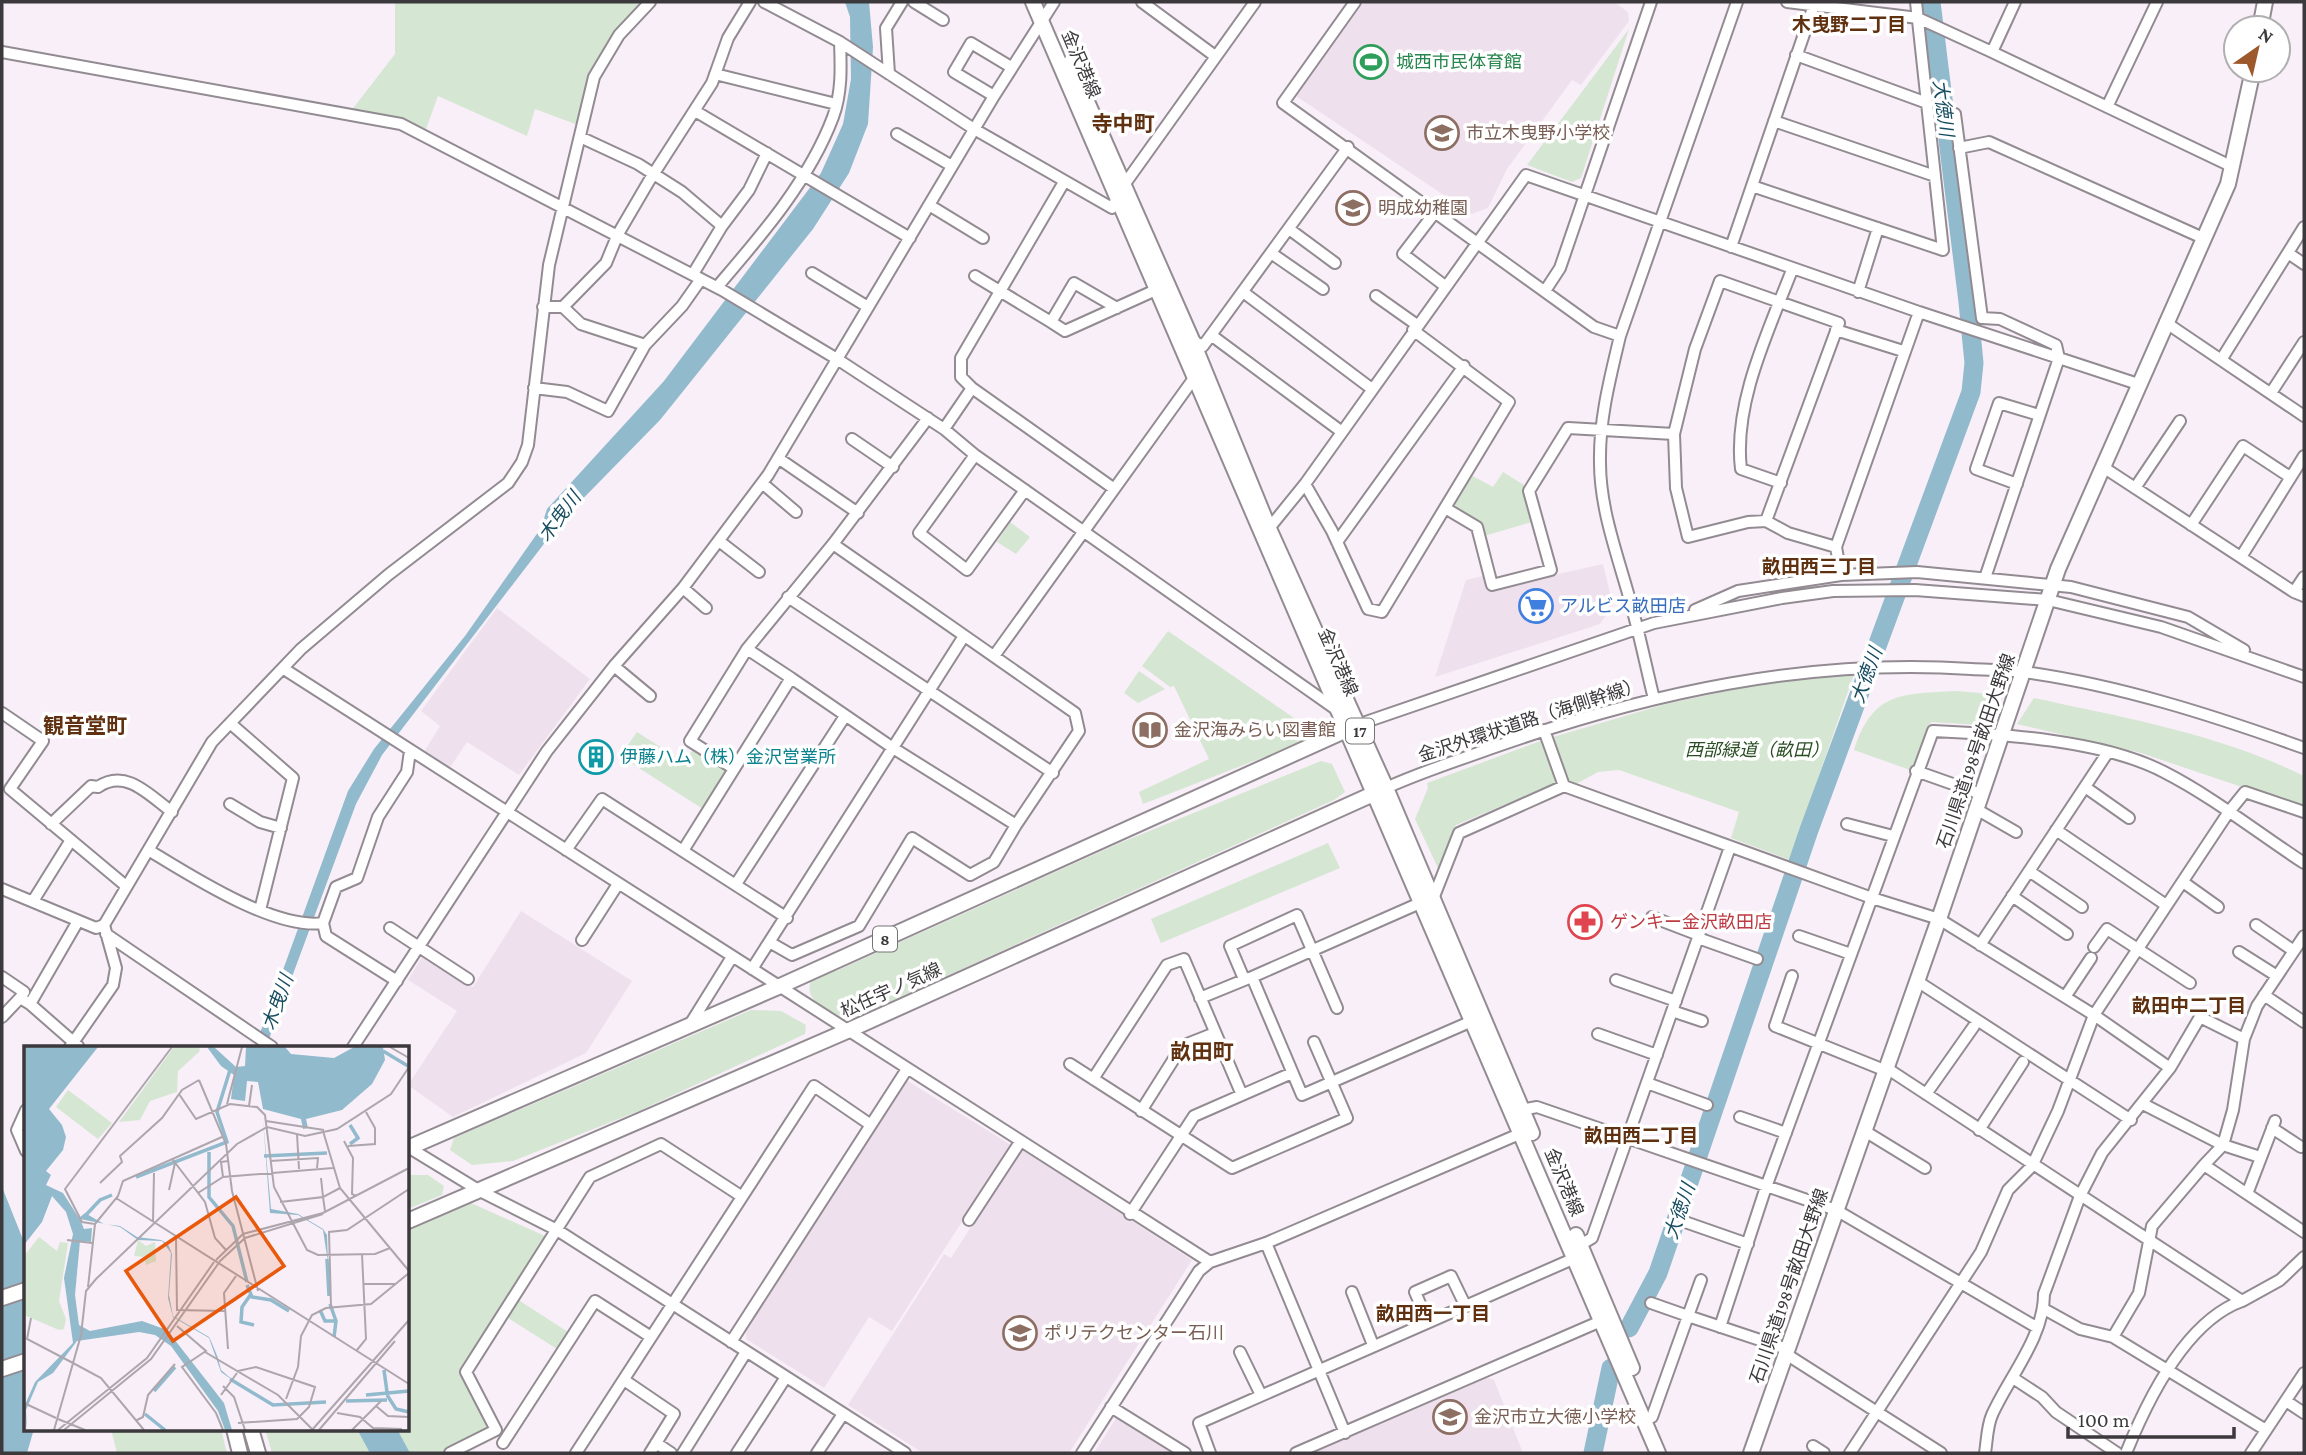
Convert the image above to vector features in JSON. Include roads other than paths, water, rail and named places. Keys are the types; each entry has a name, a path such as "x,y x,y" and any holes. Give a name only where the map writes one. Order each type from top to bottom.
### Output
{"main road":[{"name":"金沢港線","path":"1033,2 1046,9 1187,341 1339,712 1352,728"},
{"name":"石川県道198号畝田大野線","path":"1751,1453 1939,919 2052,585 2233,167 2250,84"},
{"name":"金沢港線","path":"1121,190 1158,289 1187,341"},
{"name":"金沢港線","path":"1265,533 1380,790 1526,1131 1648,1418 1658,1453"},
{"name":"8","path":"410,1146 778,988 1352,728"},
{"name":"松任宇ノ気線","path":"410,1220 847,1031 1380,790"},
{"name":"金沢港線","path":"1427,901 1472,1021 1517,1110"},
{"name":"金沢港線","path":"1576,1251 1601,1321 1668,1453"},
{"path":"2,1298 24,1291"},
{"path":"2,1369 24,1362"},
{"path":"234,1430 240,1453"},
{"path":"251,1430 258,1453"}],"street":[{"path":"2,977 24,992 25,1001 74,1045 113,985 116,968 105,930 126,886 150,850 212,742 301,649 387,575 508,483 528,445 543,307 563,205 594,77 619,35 650,2"},
{"path":"563,307 606,263 618,234 653,173 695,111 715,74 728,38 750,2"},
{"path":"764,2 840,42 974,130 1112,208 1121,190 1253,2"},
{"path":"889,74 886,28 902,2"},
{"path":"914,2 943,20"},
{"path":"1142,2 1215,56"},
{"path":"1355,2 1283,103 1348,147 1594,327 1620,336"},
{"path":"1545,291 1560,268 1651,2"},
{"path":"1654,699 1616,556 1599,465 1601,429 1606,390 1620,336 1737,2"},
{"path":"1787,2 1814,3 1922,19 2233,167"},
{"path":"1752,186 1943,250 1927,103 1922,19 1916,2"},
{"path":"1992,52 2015,2"},
{"path":"2107,107 2157,2"},
{"path":"1731,247 1814,3"},
{"path":"353,1046 547,751 614,666 682,588 762,483 1046,9"},
{"path":"719,288 803,175 833,117 842,77 840,42"},
{"path":"994,96 954,72 971,43 1012,67"},
{"path":"2,52 401,124 697,276 837,359 944,429 975,455 1339,712"},
{"path":"1796,55 1927,103"},
{"path":"715,74 836,104"},
{"path":"695,111 846,198 909,238"},
{"path":"1955,114 1982,318 2000,319 2056,345 2059,358 1985,578"},
{"path":"1774,121 1935,176"},
{"path":"897,135 952,166"},
{"path":"580,137 653,173 682,192 722,226"},
{"path":"1959,148 1989,142 2203,238"},
{"path":"1187,341 1203,346 1348,147"},
{"path":"534,388 567,392 608,411 645,345 682,306 722,226 749,190 767,153"},
{"path":"1265,533 1305,484 1526,175 1792,270 2138,384"},
{"path":"1064,182 961,358 961,377 972,388 1114,488"},
{"path":"929,205 983,238"},
{"path":"1436,211 1403,254 1445,286"},
{"path":"2221,359 2304,227"},
{"path":"1858,292 1878,228"},
{"path":"1289,229 1335,263"},
{"path":"1271,253 1323,289"},
{"path":"2288,253 2304,264"},
{"path":"1781,483 1741,469 1739,453 1750,387 1792,270"},
{"path":"812,273 868,307"},
{"path":"975,276 1065,331 1158,289"},
{"path":"1766,521 1839,323 1720,281 1695,349 1674,434 1676,488 1688,537 1748,522 1766,521 1788,533 1836,547"},
{"path":"1051,322 1074,283 1117,308"},
{"path":"1243,292 1372,389"},
{"path":"1305,484 1337,542 1368,609 1382,612 1509,402 1376,296"},
{"path":"543,307 563,307 581,324 645,345"},
{"path":"1841,575 1836,547 1919,312"},
{"path":"2165,322 2304,416"},
{"path":"1836,330 1903,351"},
{"path":"1211,335 1342,432"},
{"path":"2271,393 2304,342"},
{"path":"1337,542 1464,366"},
{"path":"994,656 1199,371"},
{"path":"944,429 972,388"},
{"path":"2017,484 1976,469 1999,403 2039,415"},
{"path":"733,768 690,741 747,649 858,513 928,418"},
{"path":"2135,488 2180,421"},
{"path":"1445,508 1476,527 1492,585 1551,570 1530,491 1568,428 1674,434"},
{"path":"852,439 893,467"},
{"path":"2191,525 2243,446 2290,477"},
{"path":"975,455 919,534 967,569 1026,490"},
{"path":"2241,557 2304,456"},
{"path":"778,458 858,513"},
{"path":"2103,467 2299,594 2304,577"},
{"path":"762,483 796,512"},
{"path":"719,541 759,572"},
{"path":"771,943 792,955 859,926 912,838 970,875 994,862 1079,731 1075,713 833,544"},
{"path":"1679,617 1738,591 1841,575 1917,572 2052,585 2188,617 2262,661"},
{"path":"682,588 706,608"},
{"path":"1352,728 1636,629 1679,617 1782,598 1885,589 2048,600 2161,627 2304,677"},
{"path":"788,597 1053,773"},
{"path":"752,969 787,918 964,636"},
{"path":"747,649 893,748 1016,825"},
{"path":"614,666 650,696"},
{"name":"金沢外環状道路（海側幹線）","path":"1380,790 1544,730 1654,699 1762,677 1855,668 2023,672 2132,695 2304,748"},
{"path":"284,669 1130,1214 1210,1262"},
{"path":"684,849 791,678"},
{"path":"2,713 43,741 6,786 126,886"},
{"path":"736,884 845,716"},
{"path":"230,723 293,778 260,910"},
{"path":"1544,730 1564,786"},
{"path":"1720,1327 1766,1187 1916,771 1933,731 2001,734 2108,752 2163,771 2304,863"},
{"path":"318,924 337,887 357,878 378,817 407,772 410,751"},
{"path":"1980,945 2108,752"},
{"path":"1916,771 1981,794"},
{"path":"51,824 91,786 98,787 109,779 120,778 172,812"},
{"path":"1200,998 1427,901 1459,832 1564,786 1872,898 1939,919 2094,1015 2170,1068"},
{"path":"2085,787 2129,818"},
{"path":"1850,1453 1981,1252 2008,1190 2032,1166 2058,1111 2094,1015 2228,813 2245,792 2304,812"},
{"path":"566,850 602,799 684,849 787,918"},
{"path":"230,804 260,822 281,828"},
{"path":"1976,809 2016,832"},
{"path":"1847,824 1893,836"},
{"path":"2056,831 2166,905"},
{"path":"33,901 71,840"},
{"path":"1210,1453 1199,1423 1465,1305 1576,1251 1592,1238 1730,847"},
{"path":"150,850 211,888 260,910 318,924 326,936 397,981"},
{"path":"2029,871 2082,908"},
{"path":"2183,882 2218,907"},
{"path":"582,940 618,884"},
{"path":"2,889 105,930 270,1046"},
{"path":"2012,896 2067,933"},
{"path":"1337,1008 1297,915 1230,946 1303,1095 1472,1021"},
{"path":"1652,917 1757,959"},
{"path":"2,1017 25,1001 78,921"},
{"path":"2256,925 2294,951"},
{"path":"390,928 468,979"},
{"path":"2065,998 2107,929 2190,983"},
{"path":"1799,936 1850,954"},
{"path":"2113,1337 2138,1293 2152,1226 2223,1144 2233,1110 2244,1039 2264,995 2304,936"},
{"path":"2239,952 2277,976"},
{"path":"688,1027 732,957"},
{"path":"1093,1079 1167,965 1184,959 1242,1095"},
{"path":"1792,976 1775,1026 1885,1068 2242,1301"},
{"path":"1616,980 1702,1021"},
{"path":"1917,981 2069,1077 2131,1120"},
{"path":"2264,995 2304,1022"},
{"path":"1985,1453 1991,1417 2044,1309 2043,1294 2080,1196 2102,1153 2170,1068 2200,1017 2244,1039"},
{"path":"1926,1094 1974,1026"},
{"path":"1141,1111 1182,1046 1215,1033"},
{"path":"1598,1034 1657,1055"},
{"path":"1070,1064 1232,1168 1348,1118 1314,1042"},
{"path":"1979,1130 2023,1062"},
{"path":"731,1342 907,1069"},
{"path":"1130,1214 1194,1116 1292,1073"},
{"path":"1647,1083 1707,1105"},
{"path":"576,1453 814,1086 870,1125"},
{"path":"2143,1104 2223,1144 2260,1157"},
{"path":"1517,1110 1537,1107 1836,1210 2036,1327"},
{"path":"24,1114 17,1130 24,1146"},
{"path":"1740,1117 1786,1133"},
{"path":"2247,1194 2273,1125 2301,1147"},
{"path":"1863,1130 1925,1168"},
{"path":"1082,1453 1199,1271 1210,1262 1266,1242 1526,1131"},
{"path":"969,1220 1020,1142"},
{"path":"651,1337 595,1301 506,1448 466,1372 590,1177 661,1144 741,1196"},
{"path":"410,1148 480,1191 557,1230 905,1453"},
{"path":"2204,1165 2304,1232"},
{"path":"1685,1222 1748,1244"},
{"path":"1266,1242 1345,1433"},
{"path":"2126,1453 2165,1369 2222,1308 2242,1301 2280,1280 2304,1257"},
{"path":"1428,1322 1415,1292 1451,1276 1465,1305"},
{"path":"1648,1418 1701,1280"},
{"path":"1352,1292 1373,1345"},
{"path":"1651,1303 1786,1351 1941,1453"},
{"path":"2044,1309 2080,1329 2113,1337 2266,1430"},
{"path":"1296,1453 1601,1321"},
{"path":"682,1453 746,1352"},
{"path":"1240,1352 1261,1395"},
{"path":"2251,1453 2304,1373"},
{"path":"737,1453 786,1377"},
{"path":"2012,1378 2117,1453"},
{"path":"624,1380 674,1415 653,1448 671,1453"},
{"path":"2286,1401 2304,1413"},
{"path":"1111,1407 1185,1453"},
{"path":"817,1453 844,1414"},
{"path":"450,1453 496,1430"},
{"path":"1813,1446 1824,1453"}],"water":[{"name":"木曳川","path":"845,2 869,2 873,47 868,124 849,173 813,229 660,420 563,519 382,755 356,804 266,1046 255,1046 348,791 374,749 465,636 541,528 547,509 664,381 821,173 843,124 851,79 850,17"},
{"path":"2,1187 24,1242 24,1430 34,1430 27,1453 2,1453"},
{"path":"358,1430 398,1430 410,1453 370,1453"}],"waterway":[{"name":"大徳川","path":"1629,1328 1658,1273 1809,830 1971,392 1974,363 1968,302 1931,2"},
{"name":"大徳川","path":"1593,1453 1611,1368"}],"place":[{"name":"城西市民体育館","path":"1371,62"},
{"name":"市立木曳野小学校","path":"1442,133"},
{"name":"明成幼稚園","path":"1353,208"},
{"name":"アルビス畝田店","path":"1536,606"},
{"name":"金沢海みらい図書館","path":"1150,730"},
{"name":"伊藤ハム（株）金沢営業所","path":"596,757"},
{"name":"ゲンキー金沢畝田店","path":"1585,922"},
{"name":"ポリテクセンター石川","path":"1020,1333"},
{"name":"金沢市立大徳小学校","path":"1450,1417"}],"district":[{"name":"木曳野二丁目","path":"1849,24"},
{"name":"寺中町","path":"1123,124"},
{"name":"畝田西三丁目","path":"1819,566"},
{"name":"観音堂町","path":"85,726"},
{"name":"畝田中二丁目","path":"2189,1005"},
{"name":"畝田町","path":"1202,1052"},
{"name":"畝田西二丁目","path":"1641,1135"},
{"name":"畝田西一丁目","path":"1433,1313"}],"park label":[{"name":"西部緑道（畝田）","path":"1757,750"}]}
